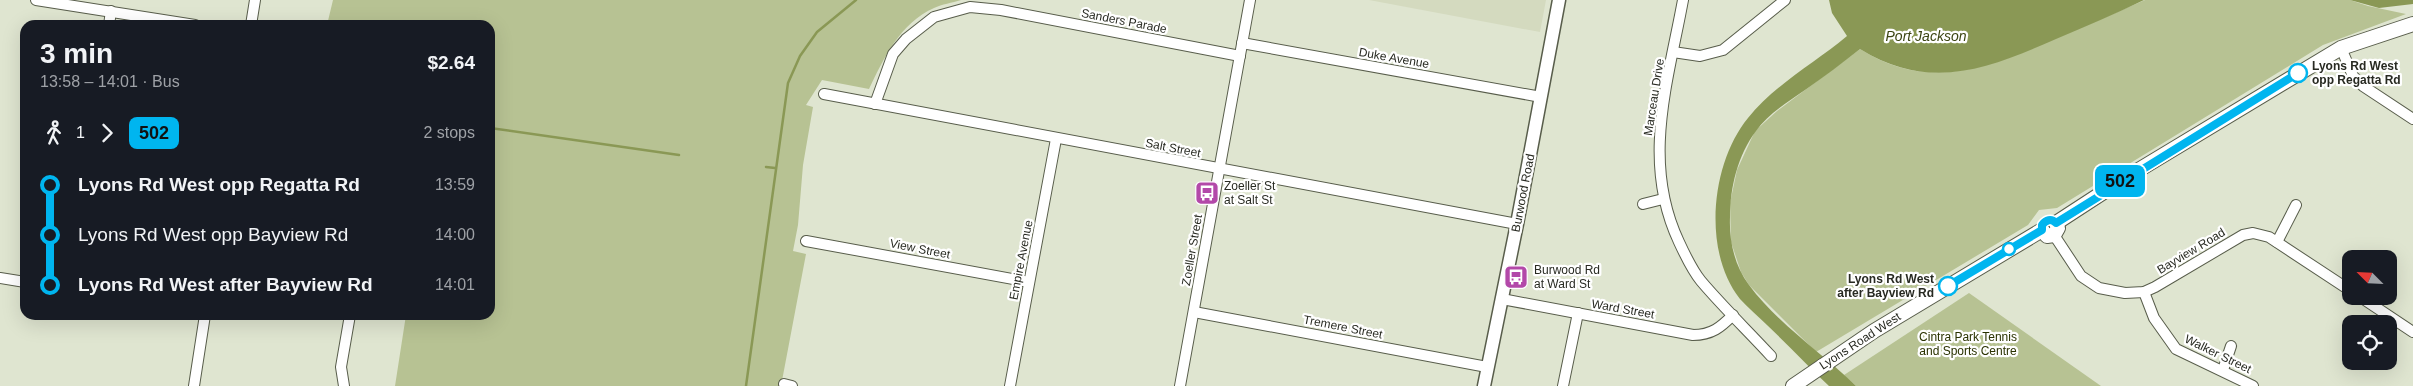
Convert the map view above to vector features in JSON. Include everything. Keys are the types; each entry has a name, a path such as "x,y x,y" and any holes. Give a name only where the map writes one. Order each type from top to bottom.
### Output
{"main road":[{"name":"Lyons Road West","path":"1793,386 1834,357 2051,229 2122,180 2341,48 2413,24"}],"street":[{"path":"36,0 163,20"},
{"path":"252,20 255,0"},
{"name":"Zoeller Street","path":"1180,386 1250,0"},
{"name":"Burwood Road","path":"1484,386 1559,0"},
{"name":"Marceau Drive","path":"1683,0 1660,126 1659,152 1662,199 1672,228 1695,272 1772,356"},
{"path":"1673,52 1700,56 1723,50 1785,0"},
{"name":"Sanders Parade","path":"875,104 893,54 906,39 934,17 970,7 1001,10 1240,56"},
{"path":"110,20 111,12"},
{"name":"Duke Avenue","path":"1242,43 1541,97"},
{"path":"2341,48 2353,76 2363,86 2413,120"},
{"name":"Salt Street","path":"824,94 1219,170 1517,224"},
{"name":"Empire Avenue","path":"1010,386 1056,139"},
{"path":"1643,204 1662,199"},
{"path":"2277,242 2296,205"},
{"name":"Bayview Road","path":"2051,229 2074,267 2090,283 2110,292 2144,292 2165,282 2243,235 2260,234 2277,242 2342,285"},
{"name":"View Street","path":"806,240 1029,282"},
{"path":"0,278 20,281"},
{"name":"Walker Street","path":"2144,292 2154,318 2176,349 2253,386"},
{"name":"Ward Street","path":"1502,299 1693,335 1705,335 1716,331 1733,315"},
{"path":"2372,305 2413,332"},
{"name":"Tremere Street","path":"1194,312 1488,367"},
{"path":"1563,386 1578,313"},
{"path":"194,386 204,320"},
{"path":"344,386 341,367 349,320"},
{"path":"2223,370 2230,346"}],"shaded area":[{"path":"1369,0 1546,0 1540,32"}],"green space":[{"path":"333,0 961,0 934,8 922,15 902,32 887,54 869,89 822,80 806,105 813,107 803,165 798,225 793,251 806,254 781,386 395,386 405,320 495,320 495,20 328,20"},
{"path":"2145,0 2350,0 2406,14 2323,45 2057,208 2039,210 2028,225 1816,352 1749,285 1741,272 1731,242 1730,203 1737,170 1755,131 1777,111 1860,49 1885,62 1909,70 1957,71 2005,59 2029,50"},
{"name":"Cintra Park Tennis and Sports Centre","path":"1969,293 2101,386 1856,386 1844,375"}],"water":[{"name":"Port Jackson","path":"1829,0 2144,0 2031,50 1983,67 1935,73 1911,70 1886,62 1860,49 1766,119 1756,131 1744,150 1733,183 1730,206 1730,235 1736,261 1749,285 1760,299 1786,325 1856,386 1829,386 1740,299 1728,279 1720,257 1716,233 1716,207 1719,182 1735,137 1758,106 1770,95 1847,36 1832,13"},
{"path":"2350,0 2413,0 2413,4 2379,8"}],"waterway":[{"path":"746,386 788,83 800,56 817,32 856,0"},
{"path":"495,129 679,155"},
{"path":"766,167 775,168"}],"bus line":[{"name":"502","path":"1948,286 2042,230 2042,225 2046,221 2051,220 2056,223 2122,180 2298,73"}],"place":[{"name":"Lyons Rd West opp Regatta Rd","path":"2298,73"},
{"name":"Zoeller St at Salt St","path":"1207,193"},
{"name":"Burwood Rd at Ward St","path":"1516,277"},
{"name":"Lyons Rd West after Bayview Rd","path":"1948,286"}]}
